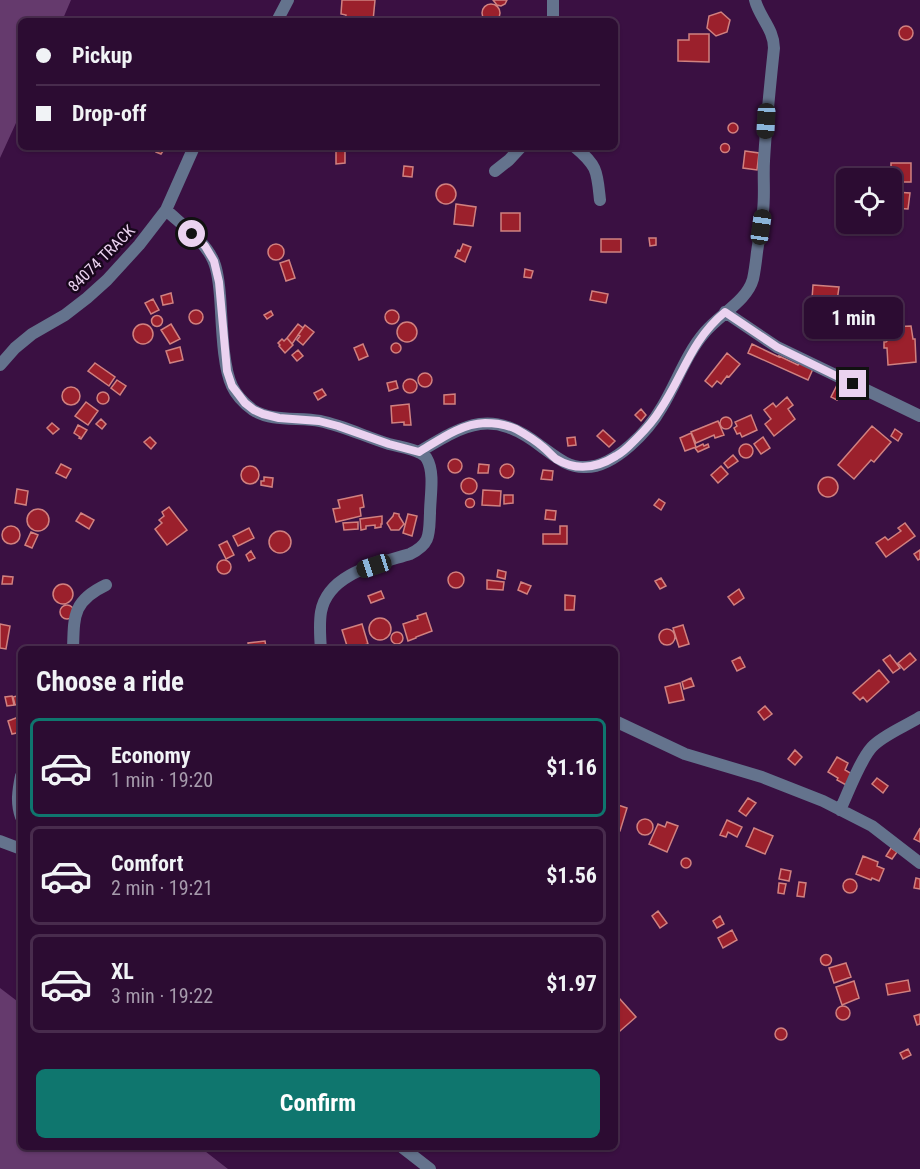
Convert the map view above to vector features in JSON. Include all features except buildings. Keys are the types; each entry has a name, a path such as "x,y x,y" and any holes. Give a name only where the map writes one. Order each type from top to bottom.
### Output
{"street":[{"path":"279,18 288,0"},
{"path":"553,0 553,18"},
{"path":"419,452 453,432 470,425 485,423 517,429 556,459 567,464 588,468 609,461 618,455 659,412 704,333 743,297 754,276 763,210 764,162 774,40 755,0"},
{"name":"84074 TRACK","path":"0,365 32,334 72,309 107,280 156,225 166,210 193,150"},
{"path":"495,171 518,150"},
{"path":"578,150 594,166 598,175 600,200"},
{"path":"166,210 205,246 214,261 219,282 227,371 232,386 245,403 263,414 279,418 319,421 419,452 423,454 431,470 429,535 425,544 418,550 356,572 334,586 321,611 321,646"},
{"path":"725,312 777,347 920,416"},
{"path":"73,646 74,620 80,604 96,590 106,585"},
{"path":"840,810 871,748 920,717"},
{"path":"618,722 685,754 762,777 823,801 872,826 920,863"},
{"path":"18,790 18,809"},
{"path":"0,841 18,848"},
{"path":"406,1150 430,1169"}],"shaded area":[{"path":"0,0 71,0 63,18 18,18 18,119 0,158"},
{"path":"0,988 18,1002 18,1150 204,1150 228,1169 0,1169"}],"route":[{"path":"192,234 205,246 214,261 219,282 227,371 232,386 245,403 263,414 279,418 319,421 419,452 453,432 470,425 485,423 517,429 556,459 567,464 588,468 609,461 628,447 659,412 688,356 704,333 725,312 777,347 853,384"}]}
